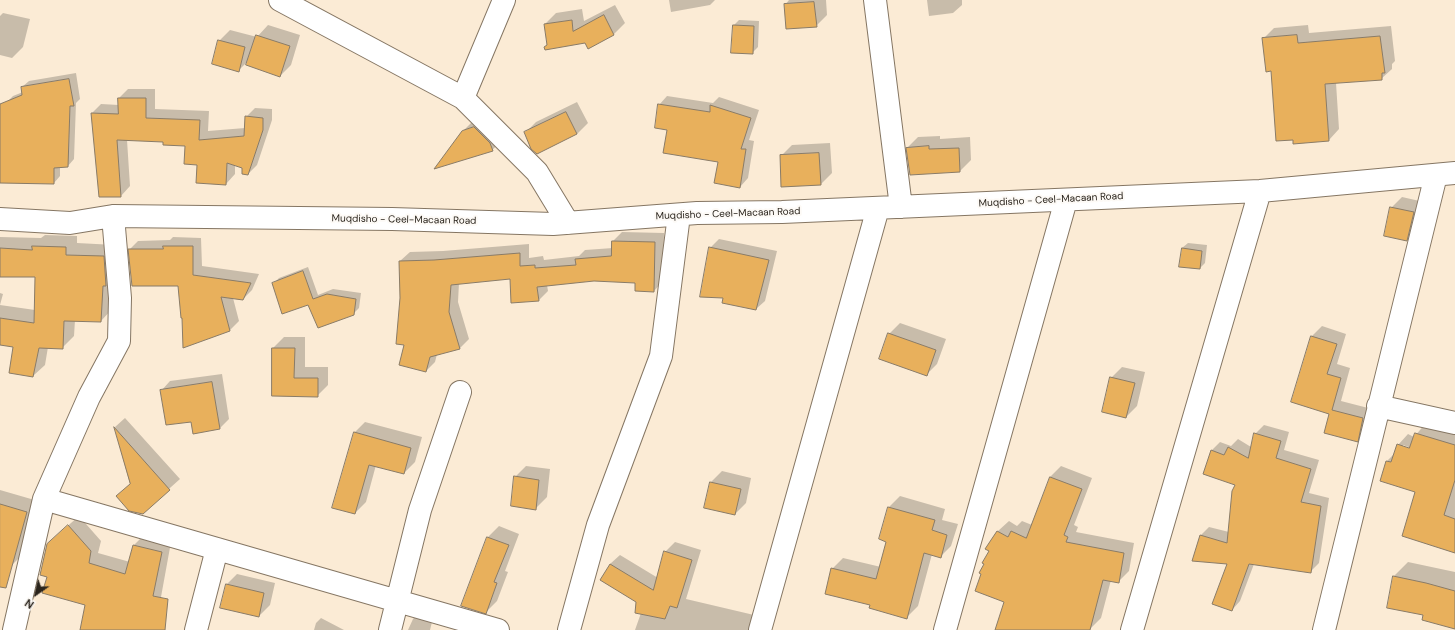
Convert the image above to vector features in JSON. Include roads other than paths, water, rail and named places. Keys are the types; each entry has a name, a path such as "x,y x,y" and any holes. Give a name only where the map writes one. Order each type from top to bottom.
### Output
{"street":[{"path":"280,0 463,98 537,172 568,222"},
{"path":"463,98 504,0"},
{"path":"874,0 901,207"},
{"path":"1324,630 1378,406 1445,174"},
{"name":"Muqdisho - Ceel-Macaan Road","path":"0,219 70,223 113,216 392,219 553,224 679,214 878,208 1260,191 1445,174"},
{"path":"1132,630 1260,191"},
{"path":"945,630 1066,200"},
{"path":"760,630 878,208"},
{"path":"569,630 598,525 661,356 679,214"},
{"path":"14,630 44,499 89,397 119,341 120,298 113,216"},
{"path":"390,630 420,510 460,392"},
{"path":"1378,406 1455,423"},
{"path":"44,499 498,630"},
{"path":"196,630 217,549"}]}
